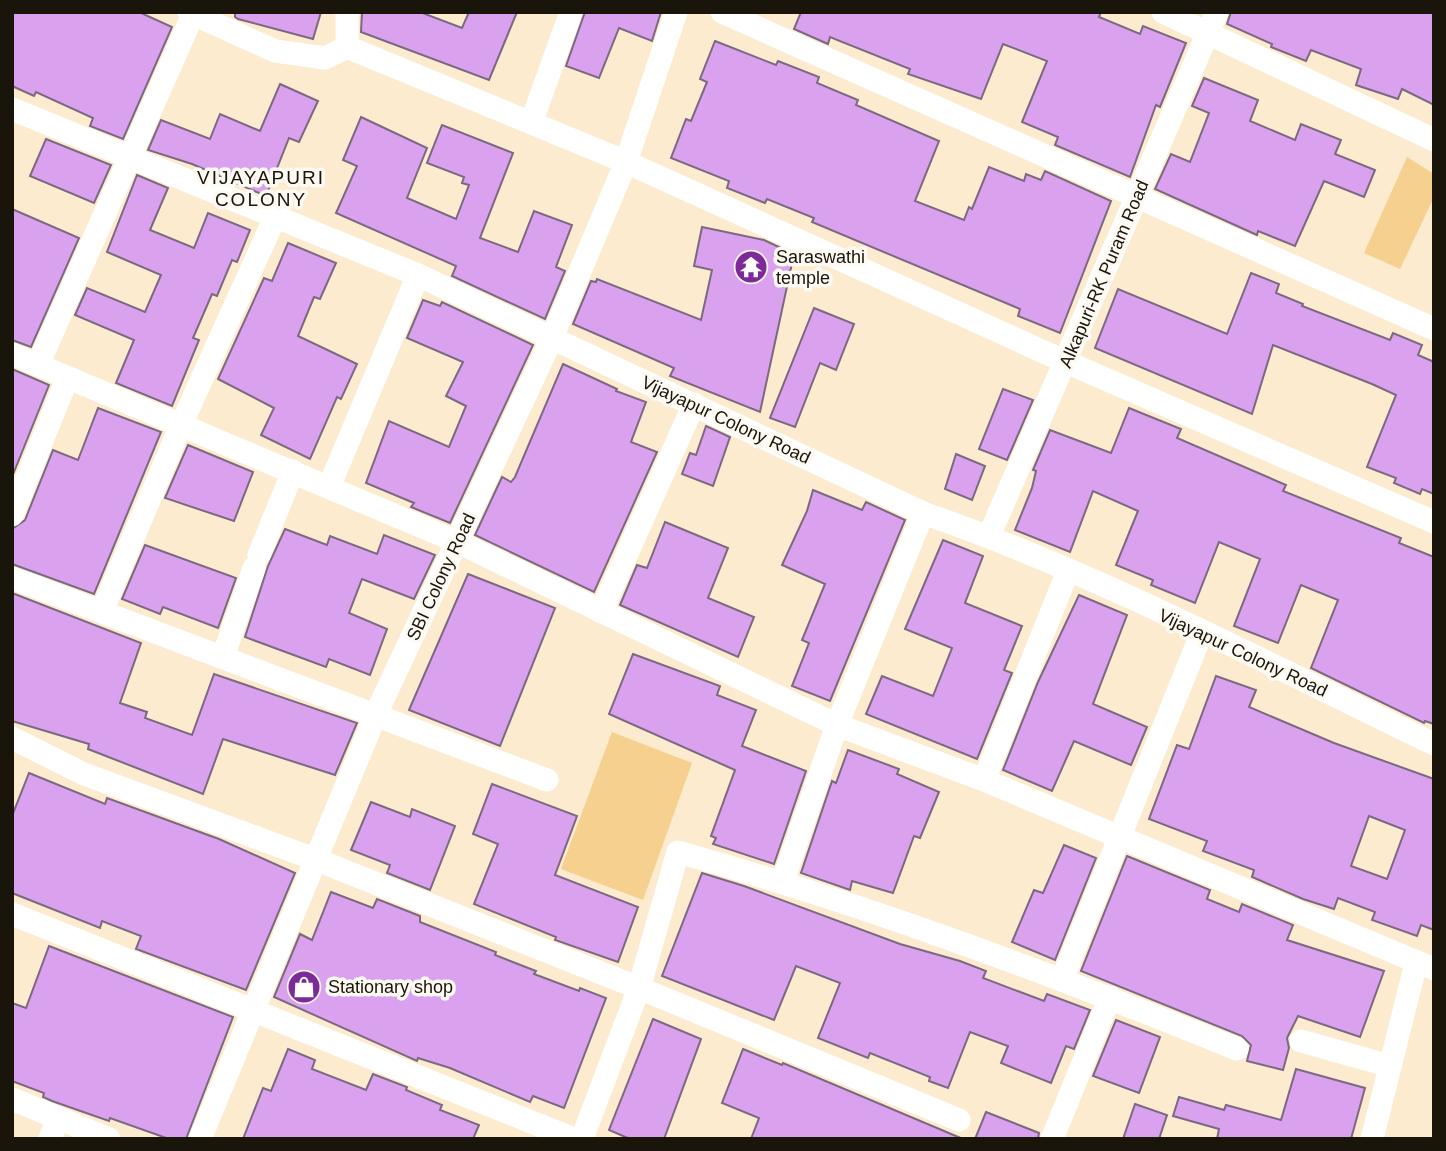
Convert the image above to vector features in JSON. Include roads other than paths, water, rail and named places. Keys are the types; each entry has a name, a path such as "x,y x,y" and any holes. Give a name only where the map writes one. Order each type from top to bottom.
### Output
{"street":[{"path":"347,12 347,47"},
{"path":"531,123 571,12"},
{"name":"SBI Colony Road","path":"200,1139 376,714 552,338 625,162 676,12"},
{"path":"722,12 1139,195 1434,329"},
{"path":"1163,12 1213,23 1434,141"},
{"path":"38,365 192,13 275,51 325,58 347,47 625,162 1066,362 1434,522"},
{"name":"Alkapuri-RK Puram Road","path":"989,536 1213,23"},
{"name":"Vijayapur Colony Road","path":"12,109 418,275 923,513 989,536 1202,632 1434,744"},
{"path":"102,611 181,425 276,215"},
{"path":"328,487 418,275"},
{"path":"12,354 458,542 837,725 984,780 1425,966 1390,1066 1372,1139"},
{"path":"12,515 67,379"},
{"path":"601,612 694,404"},
{"path":"223,657 293,471"},
{"path":"783,881 837,725 923,513"},
{"path":"984,780 1068,571"},
{"path":"12,578 547,780"},
{"path":"1062,980 1202,632"},
{"path":"12,738 85,774 317,860 639,988 959,1120"},
{"path":"582,1139 639,988 678,852 783,881 1110,997 1237,1049"},
{"path":"12,914 574,1139"},
{"path":"1052,1139 1110,997"},
{"path":"1301,1041 1390,1066"},
{"path":"12,1099 54,1128 109,1139"}],"place":[{"name":"Saraswathi temple","path":"751,267"},
{"name":"Stationary shop","path":"304,987"}],"district":[{"name":"VIJAYAPURI COLONY","path":"261,188"}]}
